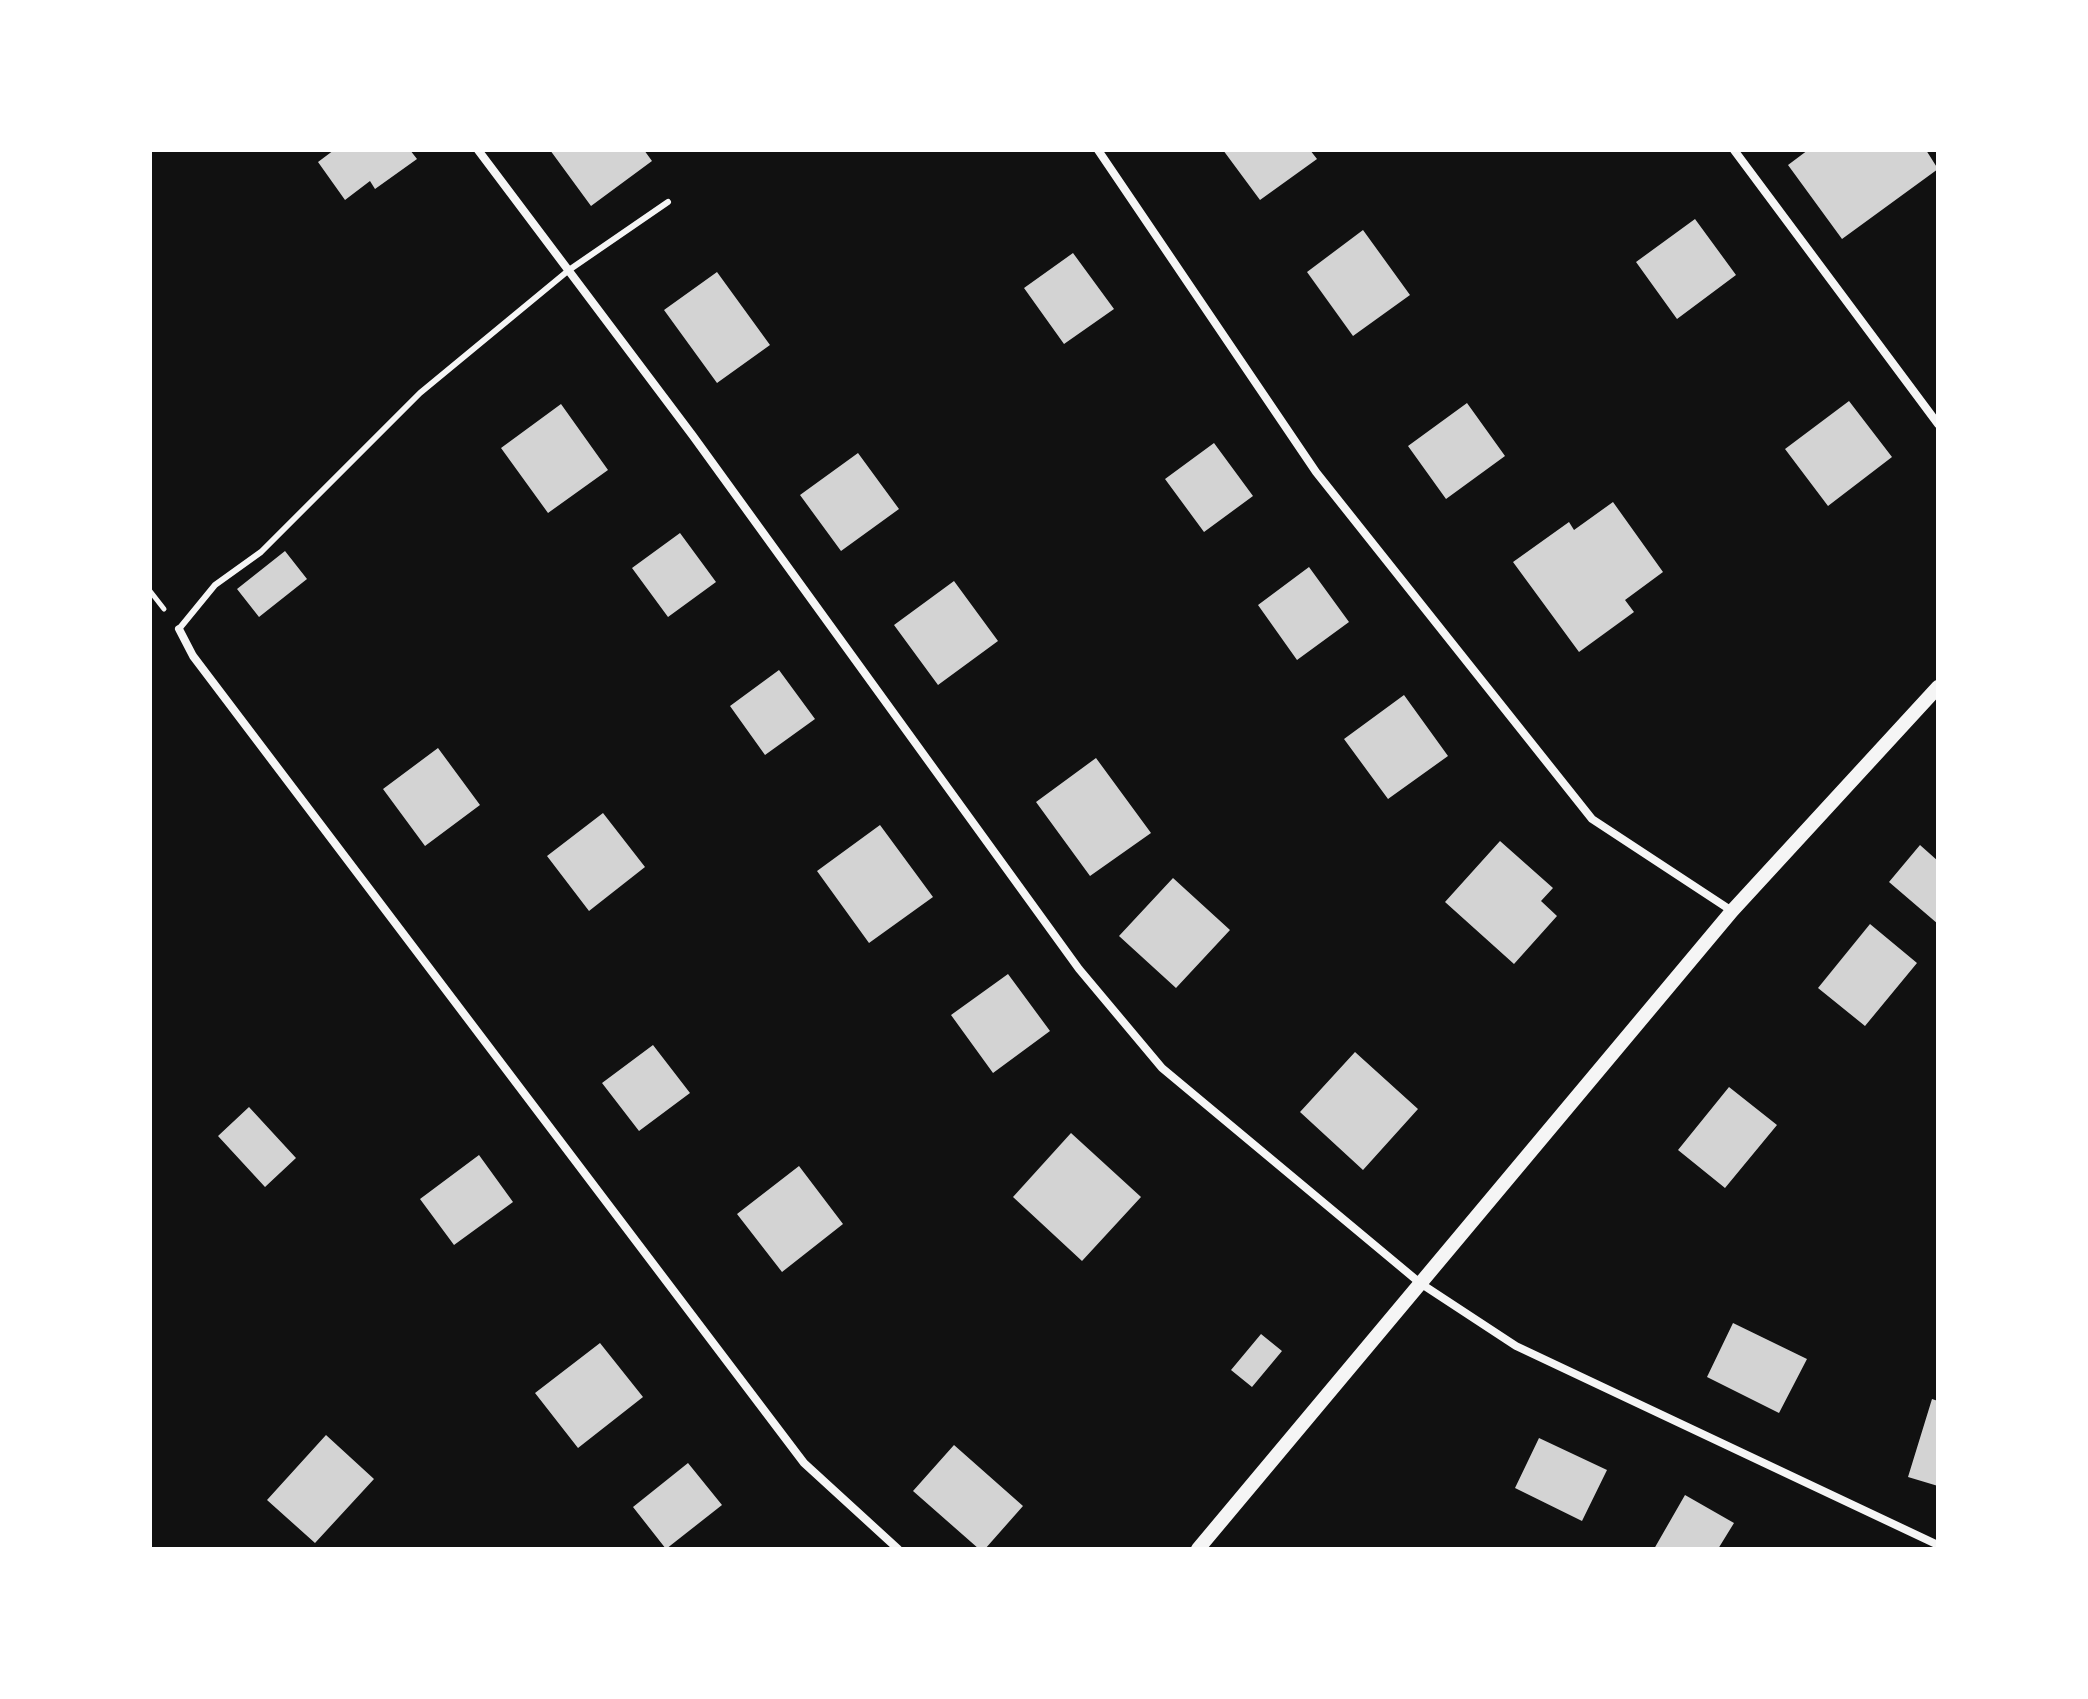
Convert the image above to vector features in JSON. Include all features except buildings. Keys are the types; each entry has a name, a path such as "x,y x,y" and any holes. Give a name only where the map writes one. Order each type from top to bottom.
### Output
{"street":[{"path":"478,150 703,449 1079,969 1162,1068 1420,1283 1516,1346 1938,1545"},
{"path":"1098,150 1316,472 1592,819 1732,911"},
{"path":"1734,150 1938,424"},
{"path":"179,629 193,656 804,1463 898,1549"},
{"path":"1198,1549 1732,911 1938,687"}],"lane":[{"path":"179,629 215,585 261,552 420,393 569,270 668,202"}]}
